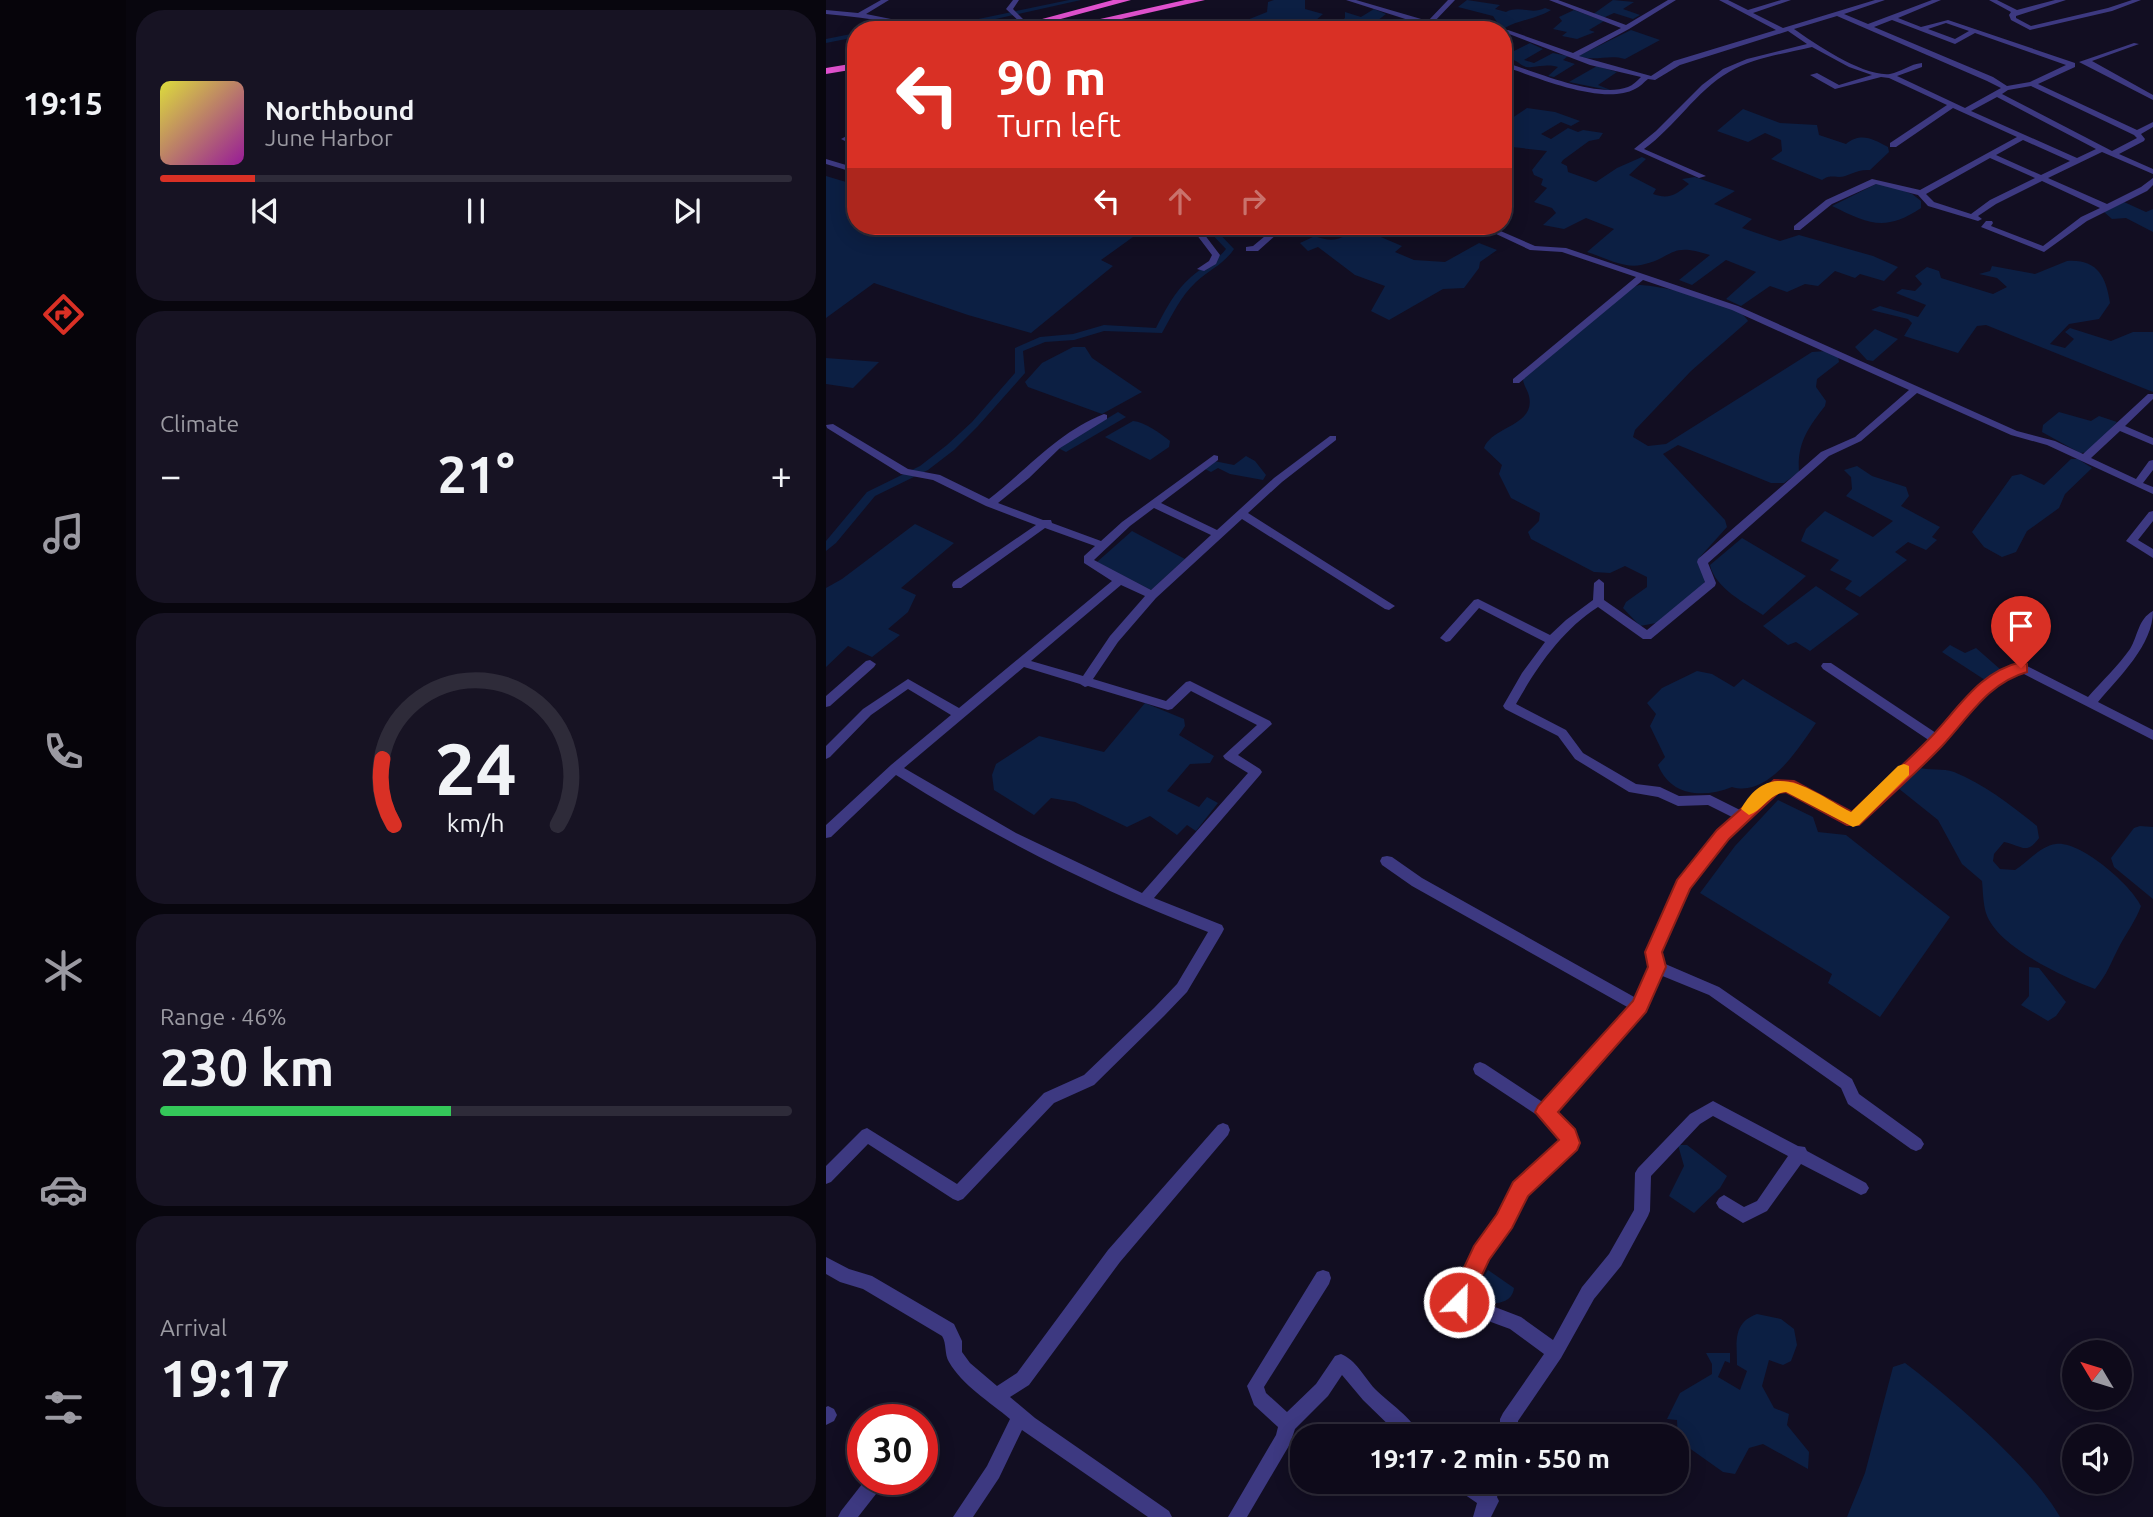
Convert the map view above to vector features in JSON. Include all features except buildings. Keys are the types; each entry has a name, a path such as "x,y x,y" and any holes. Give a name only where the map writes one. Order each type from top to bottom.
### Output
{"highway":[{"path":"1043,21 1126,0"},
{"path":"1175,0 1196,1"},
{"path":"1105,21 1196,1"},
{"path":"1102,6 1120,9 1105,21"},
{"path":"826,62 847,58"},
{"path":"826,71 847,70"}],"street":[{"path":"859,15 886,0"},
{"path":"1016,0 1009,9 1022,21"},
{"path":"1429,21 1452,0"},
{"path":"1552,0 1627,28"},
{"path":"1573,56 1673,0"},
{"path":"1722,0 1813,45 1880,75 1891,76 2076,161"},
{"path":"1748,12 1788,0"},
{"path":"1512,33 1644,79 1658,77 1677,63 1882,0"},
{"path":"1868,27 1938,0"},
{"path":"1993,0 2016,12"},
{"path":"2063,0 2016,12 2012,15 2013,19 2030,27 2110,10 2138,0"},
{"path":"1347,9 1353,1 1420,21"},
{"path":"826,12 859,15 883,21"},
{"path":"1838,14 2006,88"},
{"path":"1891,18 1955,42 1976,30"},
{"path":"1921,29 1946,21 2072,65"},
{"path":"1965,111 2006,88 2032,84 2072,65 2136,44"},
{"path":"1702,176 1638,149 1674,120 1723,73 1748,62 1813,45"},
{"path":"2086,61 2153,98"},
{"path":"1891,76 1919,65"},
{"path":"1512,66 1605,92 1626,92 1644,79"},
{"path":"1814,75 1838,87 1880,75"},
{"path":"2032,84 2137,133 2141,139 2112,154"},
{"path":"1997,94 2102,149 2153,172"},
{"path":"1893,145 1952,105"},
{"path":"2137,133 2153,124"},
{"path":"1921,192 2023,137"},
{"path":"1972,218 1993,202 2102,149"},
{"path":"1989,155 2106,207"},
{"path":"826,161 847,168"},
{"path":"1797,228 1829,202 1875,181 1921,192 1931,204 1989,223 1985,227 2044,249 2106,207 2144,189 2153,180"},
{"path":"1201,235 1216,255 1213,261 1201,269"},
{"path":"1249,249 1255,249 1271,235"},
{"path":"1504,235 1533,247 1563,250 1735,308 2014,433 2051,443 2153,491"},
{"path":"1516,381 1643,276"},
{"path":"1598,602 1647,636 1711,583 1702,562 1729,535 1825,454 1857,439 1917,388"},
{"path":"2084,459 2151,396"},
{"path":"990,504 1020,481 1056,446 1104,417"},
{"path":"830,426 905,472 928,475 990,504 1047,522 1102,545"},
{"path":"2119,428 2153,442"},
{"path":"1085,683 1114,639 1152,595 1299,462 1333,438"},
{"path":"1152,595 1089,563 1088,559 1102,545 1214,458"},
{"path":"2137,484 2153,463"},
{"path":"1154,504 1219,535"},
{"path":"1242,514 1389,606"},
{"path":"2153,514 2131,541 2153,554"},
{"path":"957,584 1047,522"},
{"path":"826,833 895,768 1120,580"},
{"path":"1598,602 1599,583"},
{"path":"1598,602 1577,615 1552,641 1509,706 1562,733 1580,756 1633,789 1660,792 1678,801 1710,800 1741,816"},
{"path":"1446,638 1478,603 1552,641"},
{"path":"2090,703 2136,649 2142,631 2153,615"},
{"path":"1021,662 1168,706 1190,685 1266,724 1229,756 1256,772 1143,901"},
{"path":"826,703 870,664"},
{"path":"1827,666 1938,740"},
{"path":"1545,1112 1639,1007 1657,967 1653,952 1683,885 1741,816 1774,786 1788,786 1853,820 1938,740 1978,694 2006,671 2021,668 2153,735"},
{"path":"826,754 867,712 908,683 959,714"},
{"path":"826,1177 867,1135 957,1194 1049,1098 1089,1080 1182,988 1217,929 1143,901 984,824 895,768"},
{"path":"1387,861 1417,882 1527,941 1639,1007"},
{"path":"1657,967 1714,991 1847,1084 1853,1099 1916,1144"},
{"path":"1480,1069 1545,1112 1568,1135 1570,1143 1521,1189 1504,1221 1482,1253 1459,1302 1514,1323 1555,1352"},
{"path":"1509,1424 1509,1419 1555,1352 1588,1293 1615,1260 1642,1211 1643,1173 1695,1119 1713,1108 1800,1152 1861,1188"},
{"path":"997,1396 1023,1378 1122,1247 1223,1130"},
{"path":"1724,1203 1743,1215 1762,1206 1800,1152"},
{"path":"826,1265 846,1276 866,1282 948,1330 954,1341 954,1355 964,1369 1020,1416 1163,1517"},
{"path":"1287,1424 1259,1398 1255,1387 1323,1279"},
{"path":"1237,1517 1284,1438 1287,1424 1322,1390 1341,1362 1352,1371 1363,1388 1403,1424"},
{"path":"962,1517 993,1472 1020,1416"},
{"path":"1472,1494 1486,1509"},
{"path":"848,1517 865,1495"}],"water":[{"path":"1305,0 1305,9 1323,14 1315,21 1244,21 1267,12 1268,2"},
{"path":"1467,0 1500,5 1495,9 1506,12 1516,9 1551,10 1512,24 1512,21 1496,21 1493,16 1458,7"},
{"path":"1613,0 1634,2 1623,9 1640,15 1633,19 1614,13 1603,18 1592,15"},
{"path":"1374,9 1386,14 1376,21 1342,21 1345,18 1345,12 1361,17"},
{"path":"1574,10 1604,21 1589,30 1595,32 1577,39 1562,36 1567,32 1553,29 1562,21 1559,17"},
{"path":"1631,30 1660,40 1625,59 1578,56"},
{"path":"1530,43 1543,49 1524,60 1534,63 1553,53 1568,56 1563,60 1575,64 1554,77 1548,76 1558,67 1524,66 1512,60 1512,50"},
{"path":"1597,66 1617,72 1598,85 1613,91 1569,82"},
{"path":"1527,108 1555,112 1580,121 1571,126 1561,122 1541,134 1551,139 1568,128 1578,132 1583,130 1603,133 1599,139 1589,141 1563,160 1561,163 1567,166 1568,172 1596,182 1617,168 1642,157 1646,159 1629,175 1656,189 1653,194 1672,195 1689,184 1682,179 1695,177 1735,191 1714,204 1752,219 1742,228 1780,241 1799,235 1873,256 1898,267 1884,281 1860,274 1855,278 1835,271 1818,286 1805,284 1787,292 1770,286 1741,306 1726,299 1756,272 1726,260 1692,285 1679,280 1710,255 1679,250 1635,266 1587,252 1614,229 1586,218 1564,229 1543,225 1556,213 1552,208 1534,202 1547,188 1541,185 1543,179 1534,175 1532,170 1547,151 1512,147 1512,118"},
{"path":"1743,109 1780,123 1817,125 1819,135 1846,144 1857,138 1872,139 1888,147 1889,152 1870,170 1822,180 1771,159 1782,151 1781,140 1765,133 1748,142 1717,131"},
{"path":"826,176 847,182 847,235 1136,235 1101,260 1113,266 1031,333 874,283 826,318"},
{"path":"1880,182 1912,194 1921,201 1921,208 1897,220 1877,223 1832,206"},
{"path":"2124,202 2146,212 2153,209 2153,232 2126,218 2112,219 2103,211"},
{"path":"1346,235 1376,235 1402,246 1395,252 1414,260 1445,262 1479,243 1497,250 1480,262 1479,268 1464,288 1443,289 1389,320 1371,311 1385,286 1355,275 1318,247 1308,251 1300,243 1315,236 1328,240"},
{"path":"2067,261 2093,266 2103,277 2110,303 2099,319 2069,324 2050,344 2065,348 2074,339 2065,332 2070,328 2111,341 2133,332 2153,332 2153,392 1986,325 1977,326 1958,353 1904,336 1912,323 1908,319 1871,310 1880,306 1918,317 1926,305 1896,293 1902,289 1915,291 1922,284 1915,276 1927,267 1939,271 1941,278 1993,294 2007,287 1997,278 1979,274 1990,271 1992,266 2035,274"},
{"path":"1639,285 1663,288 1716,302 1742,314 1748,321 1691,371 1635,430 1633,437 1648,446 1666,444 1812,352 1826,351 1838,356 1839,362 1817,379 1816,387 1826,401 1825,406 1805,436 1800,453 1799,472 1784,483 1771,483 1678,445 1663,454 1725,520 1727,527 1700,557 1706,579 1702,587 1656,623 1640,626 1623,608 1626,602 1647,587 1647,577 1625,566 1610,573 1594,572 1531,539 1528,532 1539,521 1540,513 1511,498 1499,474 1502,465 1484,448 1495,435 1526,414 1529,396 1523,380 1525,376 1631,288"},
{"path":"1875,329 1898,339 1873,361 1867,360 1855,347"},
{"path":"1073,347 1085,347 1092,358 1142,392 1102,414 1028,387 1025,382 1042,363"},
{"path":"826,358 879,362 853,388 826,384"},
{"path":"1118,412 1126,417 1066,452 1058,448"},
{"path":"2059,412 2091,421 2099,416 2117,422 2090,452 2080,453 2042,432 2043,425"},
{"path":"1133,421 1162,435 1170,441 1169,447 1150,460 1105,437"},
{"path":"1246,456 1255,461 1266,475 1263,480 1230,474 1218,468 1211,472 1205,469 1214,461 1234,465"},
{"path":"2071,459 2078,459 2092,468 2065,494 2059,508 2027,531 2016,552 2002,557 1984,547 1972,532 2012,476 2021,474 2044,485"},
{"path":"1857,466 1872,476 1906,487 1909,496 1901,506 1940,527 1932,537 1937,540 1926,550 1908,542 1895,552 1907,560 1860,597 1845,589 1852,581 1830,570 1839,560 1801,541 1806,529 1825,511 1873,537 1893,521 1846,496 1852,489 1851,477 1844,470"},
{"path":"915,524 954,543 901,588 916,595 908,612 888,629 900,635 872,657 848,646 826,667 826,588"},
{"path":"1132,531 1185,559 1151,590 1097,562"},
{"path":"1742,538 1806,576 1763,615 1724,588 1710,565"},
{"path":"1816,586 1859,614 1810,651 1796,642 1788,645 1763,626"},
{"path":"1950,645 1965,653 1976,648 2001,670 1985,680 1942,652"},
{"path":"1697,671 1712,674 1734,687 1743,679 1816,723 1781,769 1758,785 1732,787 1710,793 1680,789 1664,776 1658,765 1665,757 1650,726 1656,714 1647,703 1662,688"},
{"path":"1145,703 1184,719 1185,726 1179,735 1214,756 1210,763 1190,764 1167,791 1199,807 1207,797 1218,803 1196,831 1187,825 1177,835 1150,816 1127,827 1075,802 1051,798 1034,815 994,790 992,775 996,764 1039,736 1104,752"},
{"path":"1916,767 1950,771 1965,777 1997,796 2037,826 2039,838 2030,847 2023,848 2004,842 1994,854 1993,861 2000,869 2015,870 2050,845 2066,845 2078,849 2104,866 2136,897 2141,906 2139,911 2095,989 2033,959 2003,938 1993,926 1985,909 1982,881 1962,864 1938,820 1898,788"},
{"path":"1778,800 1813,817 1818,832 1846,835 1950,917 1880,1017 1828,983 1832,974 1700,893 1735,846"},
{"path":"2153,827 2153,899 2114,867 2111,858 2134,828"},
{"path":"2029,967 2039,968 2066,1002 2056,1016 2048,1021 2021,1005 2029,996"},
{"path":"1678,1145 1687,1145 1727,1176 1720,1188 1694,1213 1669,1196 1684,1166"},
{"path":"1488,1270 1514,1288 1508,1299 1488,1304 1479,1298 1478,1287"},
{"path":"1757,1314 1781,1319 1794,1329 1797,1345 1791,1361 1783,1365 1769,1360 1762,1386 1774,1408 1789,1414 1787,1425 1809,1452 1808,1469 1763,1444 1749,1448 1735,1474 1723,1472 1689,1448 1689,1424 1677,1424 1677,1420 1667,1419 1680,1393 1712,1374 1712,1364 1706,1353 1730,1353 1730,1363 1725,1361 1718,1377 1740,1390 1747,1371 1737,1365 1737,1342 1740,1328"},
{"path":"1905,1363 1967,1414 2011,1456 2048,1498 2060,1517 1847,1517 1865,1473 1893,1367"}],"waterway":[{"path":"978,21 1078,0"},
{"path":"826,41 847,37"},
{"path":"826,547 871,494 924,468 963,436 1020,373 1018,350 1043,339 1074,337 1104,328 1159,331 1173,304 1187,286 1222,260 1230,249 1217,235"}],"slow traffic":[{"path":"1749,809 1774,786 1788,786 1853,820 1904,770"}],"route":[{"path":"1459,1302 1482,1253 1504,1221 1521,1189 1546,1163 1565,1151 1570,1143 1568,1135 1545,1112 1639,1007 1650,989 1657,967 1653,952 1683,885 1723,835 1774,786 1788,786 1853,820 1938,740 1952,720 1994,679 2006,671 2021,668"}]}
